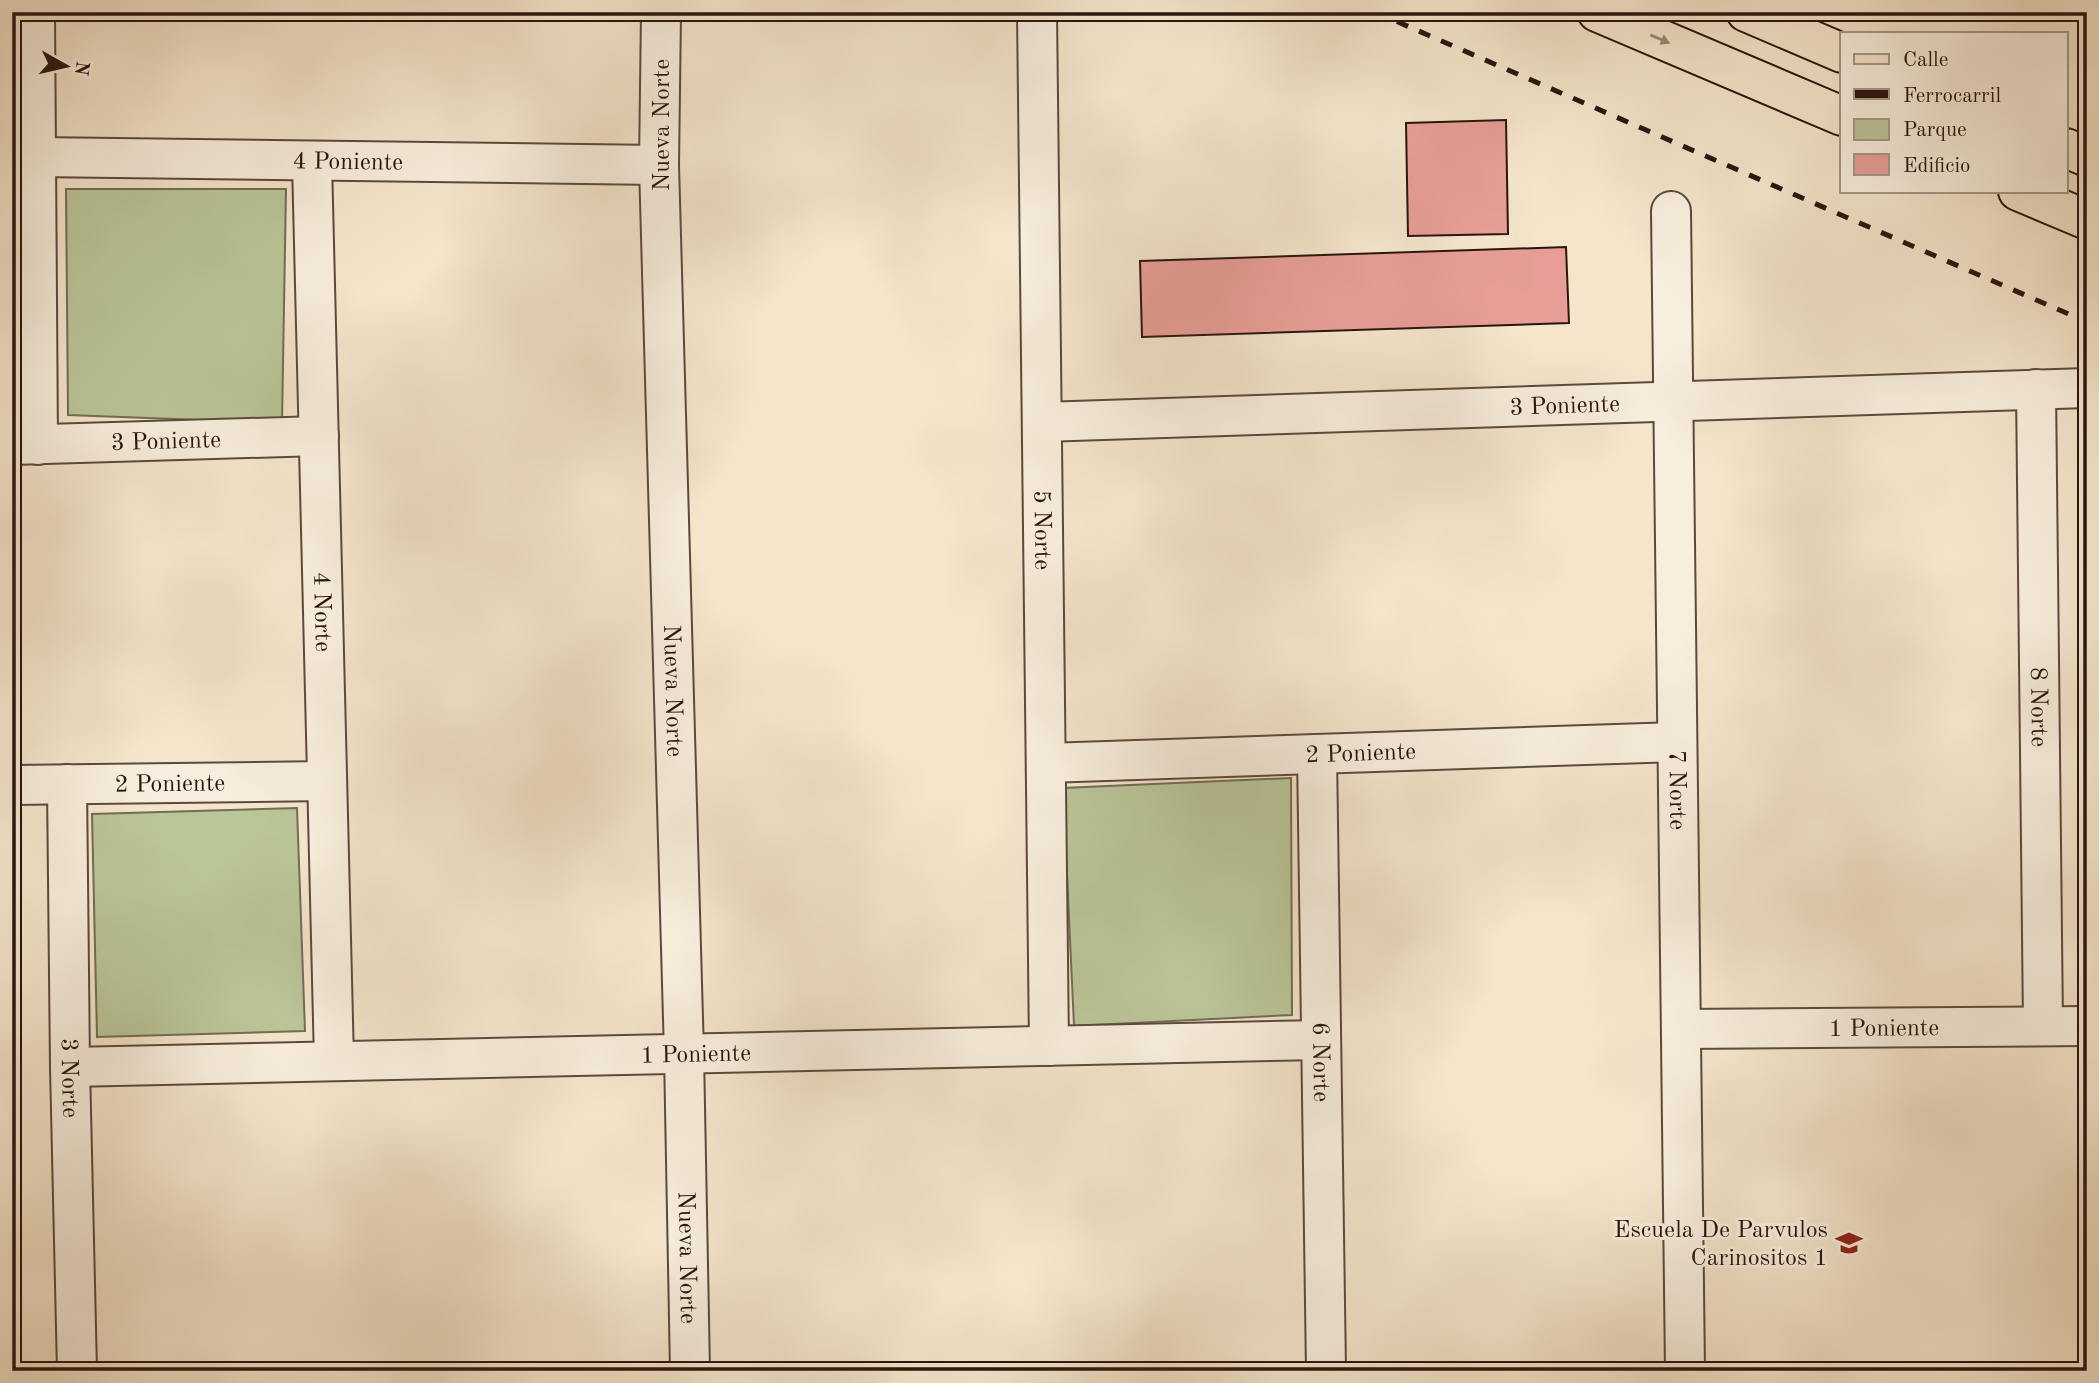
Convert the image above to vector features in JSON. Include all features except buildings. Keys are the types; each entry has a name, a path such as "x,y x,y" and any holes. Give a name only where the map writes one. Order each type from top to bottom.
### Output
{"main road":[{"path":"1597,12 1840,115"},
{"path":"1746,12 1840,52"},
{"path":"2068,149 2087,157"},
{"path":"2020,192 2087,220"}],"street":[{"path":"25,445 36,157 35,12"},
{"name":"Nueva Norte","path":"661,12 659,165 684,1054 690,1371"},
{"name":"5 Norte","path":"1037,12 1049,1046"},
{"name":"4 Poniente","path":"36,157 659,165"},
{"name":"4 Norte","path":"312,162 334,1061"},
{"name":"7 Norte","path":"1671,211 1685,1371"},
{"name":"3 Poniente","path":"1042,422 2087,388"},
{"name":"8 Norte","path":"2036,389 2043,1026"},
{"name":"3 Poniente","path":"25,445 319,436"},
{"name":"2 Poniente","path":"1046,763 1677,742"},
{"name":"6 Norte","path":"1317,754 1326,1371"},
{"name":"2 Poniente","path":"12,785 327,781"},
{"name":"3 Norte","path":"67,784 77,1371"},
{"name":"1 Poniente","path":"1681,1029 2087,1026"},
{"name":"1 Poniente","path":"70,1067 1321,1040"}],"green space":[{"path":"66,189 286,189 282,423 68,415"},
{"path":"1291,778 1292,1015 1074,1026 1063,788"},
{"path":"297,808 305,1031 97,1037 92,814"}],"railway":[{"path":"1375,12 2087,322"}],"place":[{"name":"Escuela De Parvulos Carinositos 1","path":"1849,1243"}]}
